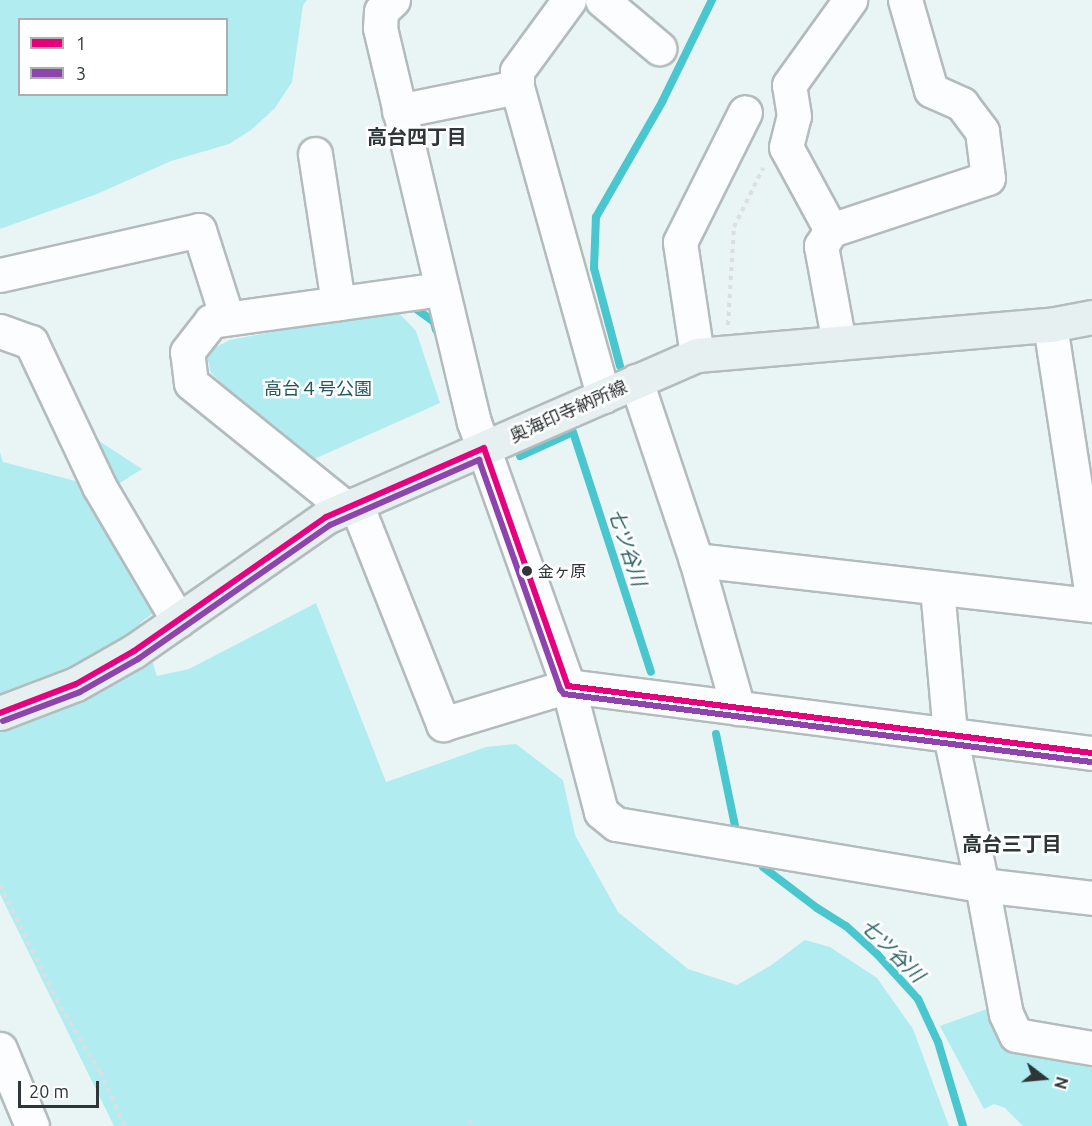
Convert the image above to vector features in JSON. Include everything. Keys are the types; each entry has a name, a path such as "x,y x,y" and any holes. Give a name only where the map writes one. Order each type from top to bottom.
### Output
{"main road":[{"name":"奥海印寺納所線","path":"0,713 76,684 134,651 326,517 636,381 712,354 1050,325 1092,317"}],"street":[{"path":"393,0 381,11 380,28 474,422 568,686 601,812 616,824 982,885 1092,898"},
{"path":"569,0 517,71 517,87 603,396"},
{"path":"602,0 659,48"},
{"path":"831,230 786,147 794,116 789,85 850,0"},
{"path":"839,343 821,246 831,230 988,178 982,131 962,104 931,90 905,0"},
{"path":"399,111 517,87"},
{"path":"712,354 680,242 745,112"},
{"path":"315,154 338,303"},
{"path":"0,275 199,230 227,318"},
{"path":"442,289 211,321 187,352 191,383 351,506 443,724 568,686 1092,753"},
{"path":"1050,325 1092,597"},
{"path":"0,331 31,342 99,486 178,620"},
{"path":"636,381 696,560 738,708"},
{"path":"696,560 1092,605"},
{"path":"937,588 950,735 982,885 1006,1014 1016,1035 1092,1048"},
{"path":"0,1049 32,1126"}],"path":[{"path":"712,354 734,227 775,142 790,135"},
{"path":"0,885 56,999 100,1072 125,1126"},
{"path":"471,1120 472,1126"}],"green space":[{"path":"0,0 307,0 303,5 292,82 275,108 251,130 229,144 171,161 97,194 0,229"},
{"name":"高台４号公園","path":"395,309 416,331 440,403 305,463 211,373 206,352 230,340"},
{"path":"79,428 142,469 112,488"},
{"path":"0,452 3,462 87,484 154,599 152,614 140,623 157,676 189,669 316,603 386,782 486,747 516,744 563,780 575,835 618,912 688,969 737,985 770,966 805,940 830,947 877,978 913,1029 949,1126 114,1126 0,894"},
{"path":"987,1009 1004,1046 1016,1054 1092,1066 1092,1126 1023,1126 1005,1108 994,1104 984,1109 940,1026"}],"waterway":[{"path":"620,366 594,268 596,217 662,102 712,0"},
{"path":"408,303 434,322 436,330"},
{"name":"七ツ谷川","path":"520,456 573,432 651,672"},
{"name":"七ツ谷川","path":"716,734 736,831"},
{"name":"七ツ谷川","path":"763,867 817,908 846,926 877,954 918,999 938,1042 963,1126"}],"transit line":[{"name":"1","path":"0,713 76,684 134,651 326,517 484,448 568,686 1092,753"},
{"name":"3","path":"3,721 80,692 138,659 330,525 479,460 560,689 564,694 1091,762"}],"place":[{"name":"金ヶ原","path":"527,571"}],"district":[{"name":"高台四丁目","path":"417,136"},
{"name":"高台三丁目","path":"1012,843"}]}
